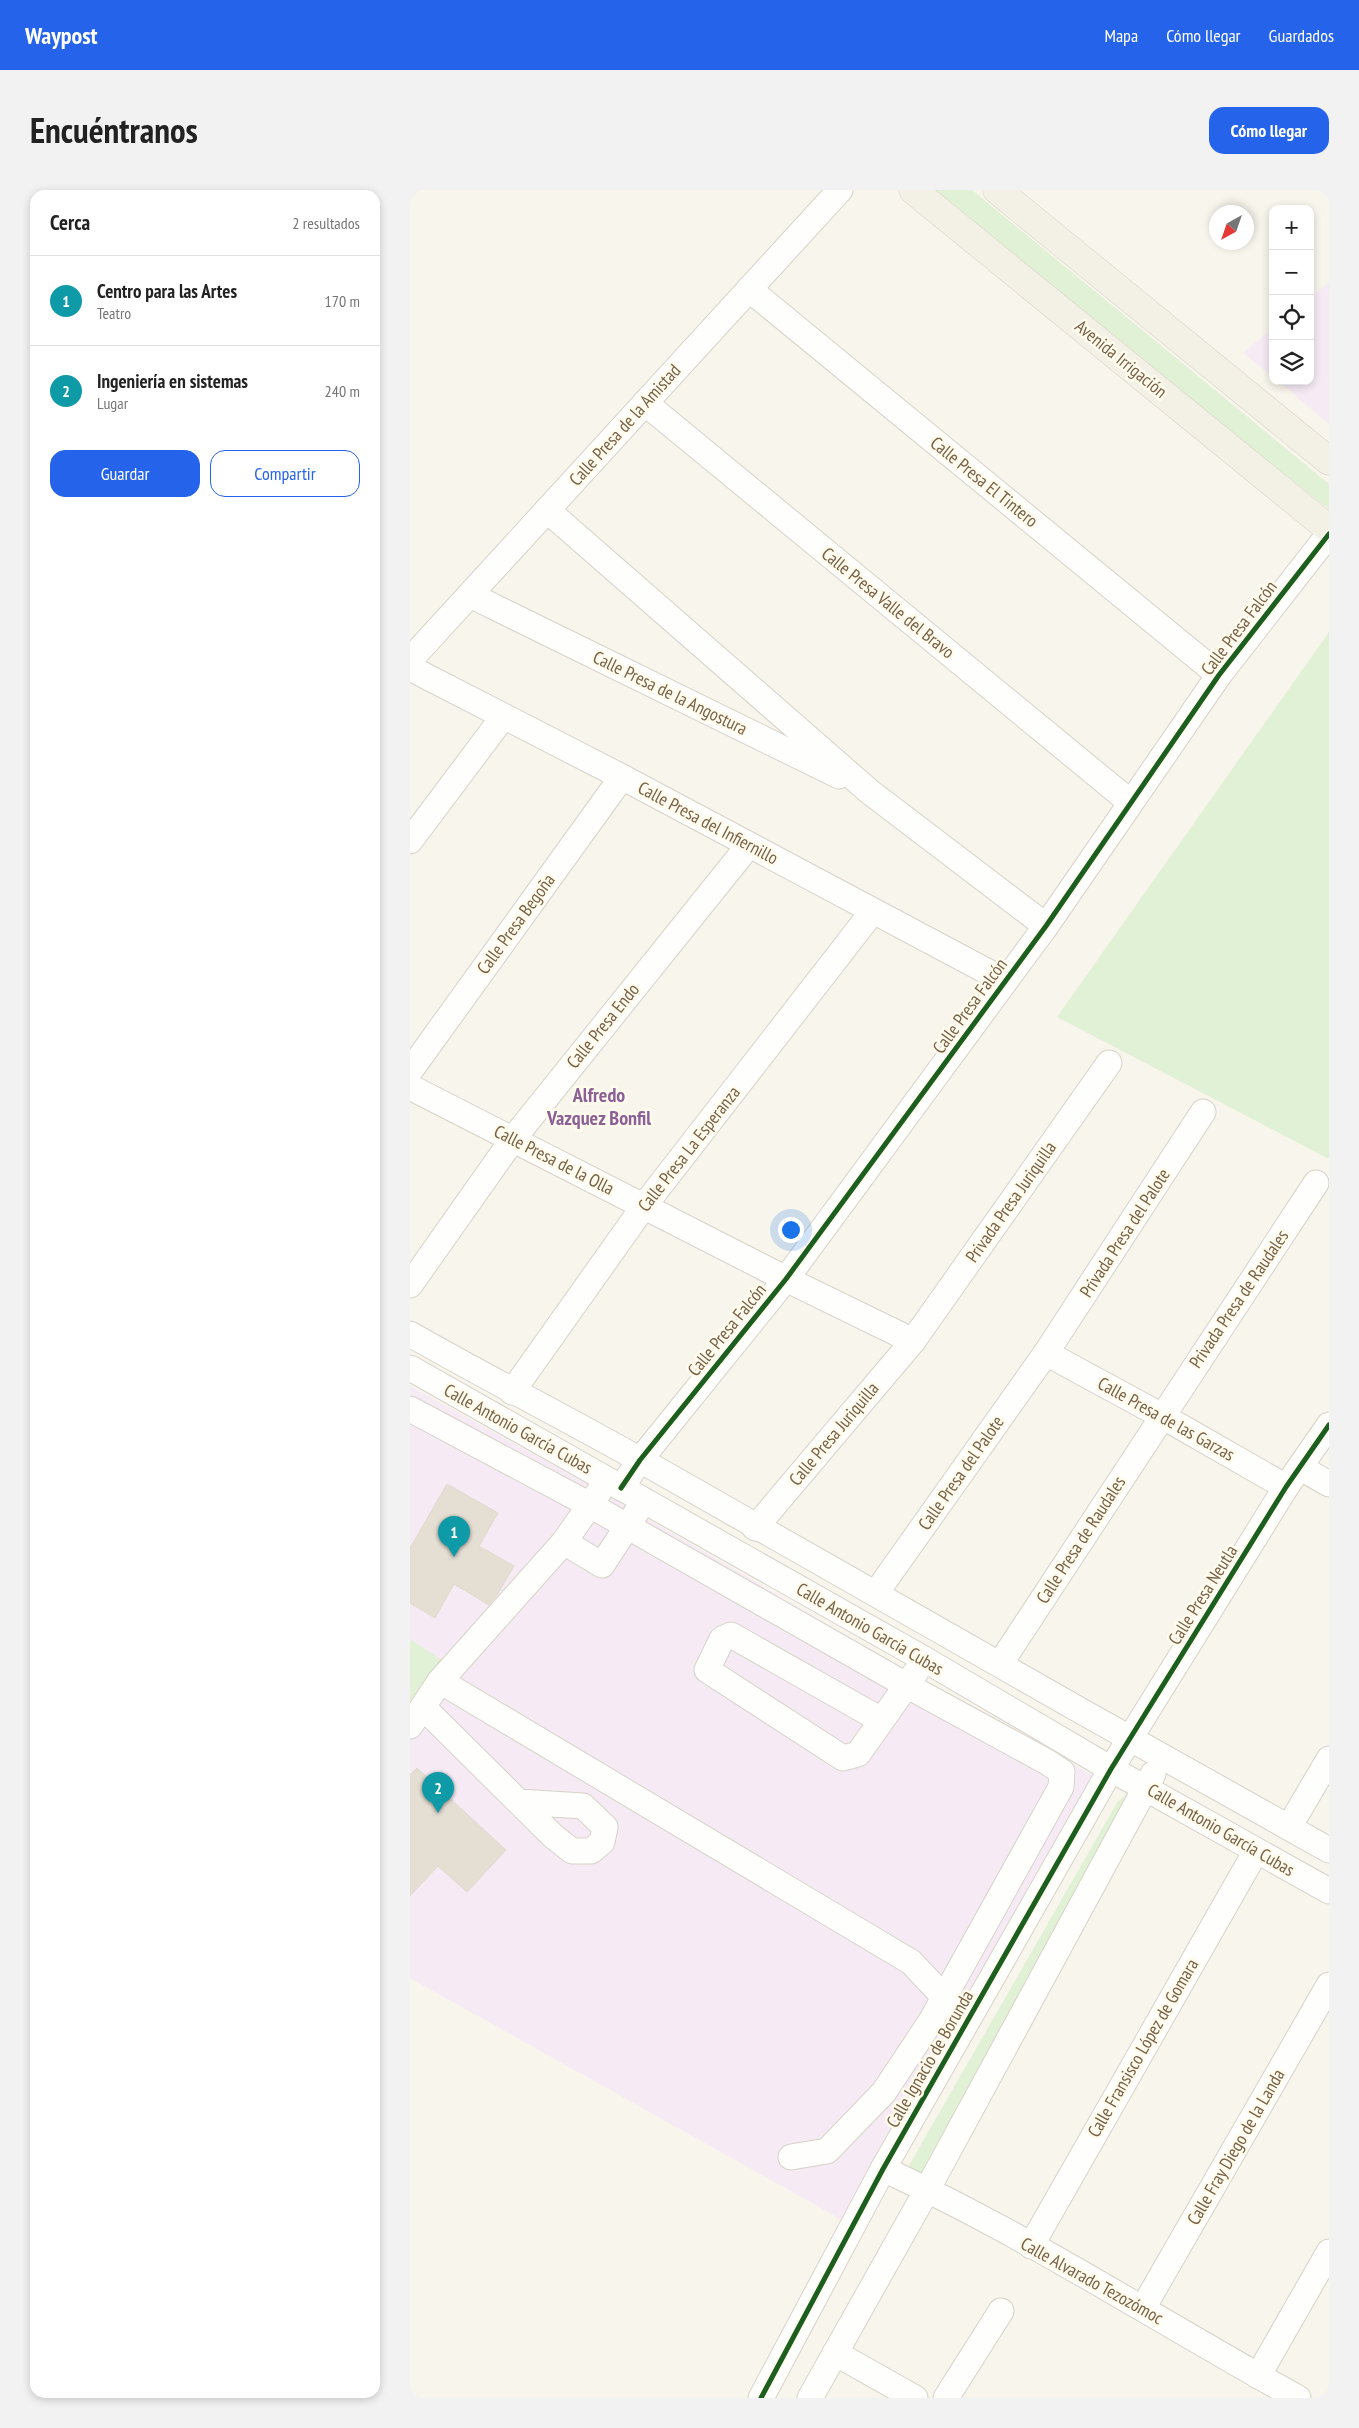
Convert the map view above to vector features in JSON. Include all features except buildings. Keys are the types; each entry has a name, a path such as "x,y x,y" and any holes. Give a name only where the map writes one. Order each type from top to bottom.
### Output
{"main road":[{"name":"Avenida Irrigación","path":"913,190 1329,529"},
{"path":"997,190 1329,461"}],"street":[{"name":"Calle Presa de la Amistad","path":"410,660 840,190"},
{"name":"Calle Presa El Tintero","path":"749,289 1219,675"},
{"name":"Calle Presa Valle del Bravo","path":"645,403 1130,802"},
{"name":"Calle Presa de la Angostura","path":"548,510 870,792 1046,926"},
{"name":"Calle Presa Falcón","path":"416,1716 440,1681 564,1542 590,1505 640,1460 786,1279 1046,926 1219,675 1329,534"},
{"name":"Calle Presa de la Angostura","path":"470,595 870,792"},
{"name":"Calle Presa del Infiernillo","path":"410,668 503,718 622,777 1005,981"},
{"path":"410,841 503,718"},
{"name":"Calle Presa Begoña","path":"410,1071 622,777"},
{"name":"Calle Presa Endo","path":"410,1285 513,1139 749,845"},
{"name":"Calle Presa La Esperanza","path":"512,1392 644,1206 873,911"},
{"name":"Privada Presa Juriquilla","path":"913,1341 1109,1063"},
{"name":"Calle Presa de la Olla","path":"410,1087 786,1279 913,1341"},
{"name":"Privada Presa del Palote","path":"1046,1353 1203,1112"},
{"name":"Privada Presa de Raudales","path":"1162,1416 1316,1183"},
{"name":"Calle Antonio García Cubas","path":"410,1334 512,1392 640,1460 755,1528 876,1593 1162,1757 1329,1850"},
{"name":"Calle Presa Juriquilla","path":"755,1528 913,1341"},
{"name":"Calle Presa de las Garzas","path":"1046,1353 1162,1416 1293,1477 1329,1484"},
{"name":"Calle Presa del Palote","path":"876,1593 1046,1353"},
{"name":"Calle Antonio García Cubas","path":"410,1368 924,1659 1111,1769 1329,1890"},
{"path":"410,1409 590,1505 1062,1772 1061,1786 944,1997 919,2040 884,2092 826,2151 791,2157"},
{"name":"Calle Presa de Raudales","path":"1000,1664 1162,1416"},
{"name":"Calle Presa Neutla","path":"1131,1738 1293,1477 1329,1425"},
{"path":"564,1542 602,1565 644,1500"},
{"path":"882,1720 731,1635 722,1639 707,1670 844,1758 858,1754 882,1720 924,1659"},
{"path":"440,1681 911,1962 944,1997 971,2015"},
{"path":"416,1716 519,1802"},
{"name":"Calle Ignacio de Borunda","path":"761,2398 883,2170 1111,1769 1131,1738"},
{"path":"810,2398 927,2190 1162,1757"},
{"path":"1289,1828 1329,1759"},
{"name":"Calle Fransisco López de Gomara","path":"1031,2246 1256,1851"},
{"name":"Calle Fray Diego de la Landa","path":"1143,2308 1329,1985"},
{"path":"919,2040 947,2058"},
{"name":"Calle Alvarado Tezozómoc","path":"883,2170 927,2190 1031,2246 1143,2308 1298,2398"},
{"path":"1258,2376 1329,2252"},
{"path":"946,2398 1001,2311"},
{"path":"835,2353 916,2398"}],"shaded area":[{"path":"1329,282 1329,424 1283,385 1314,385 1314,295"},
{"path":"1269,331 1269,374 1243,353"},
{"path":"410,1386 600,1491 915,1675 1094,1776 844,2221 410,1978"}],"green space":[{"path":"934,190 972,190 1329,484 1329,509 1223,427"},
{"path":"1329,632 1329,1159 1057,1017"},
{"path":"410,1639 444,1662 410,1709"},
{"path":"1129,1793 1130,1806 917,2180 907,2169 1118,1801"}],"cycle path":[{"path":"621,1488 640,1460 786,1279 1046,926 1219,675 1329,534"},
{"path":"761,2398 883,2169 1111,1769 1286,1487 1329,1425"}],"place":[{"name":"Centro para las Artes","path":"454,1557"},
{"name":"Ingeniería en sistemas","path":"438,1813"}],"district":[{"name":"Alfredo Vazquez Bonfil","path":"599,1106"}]}
